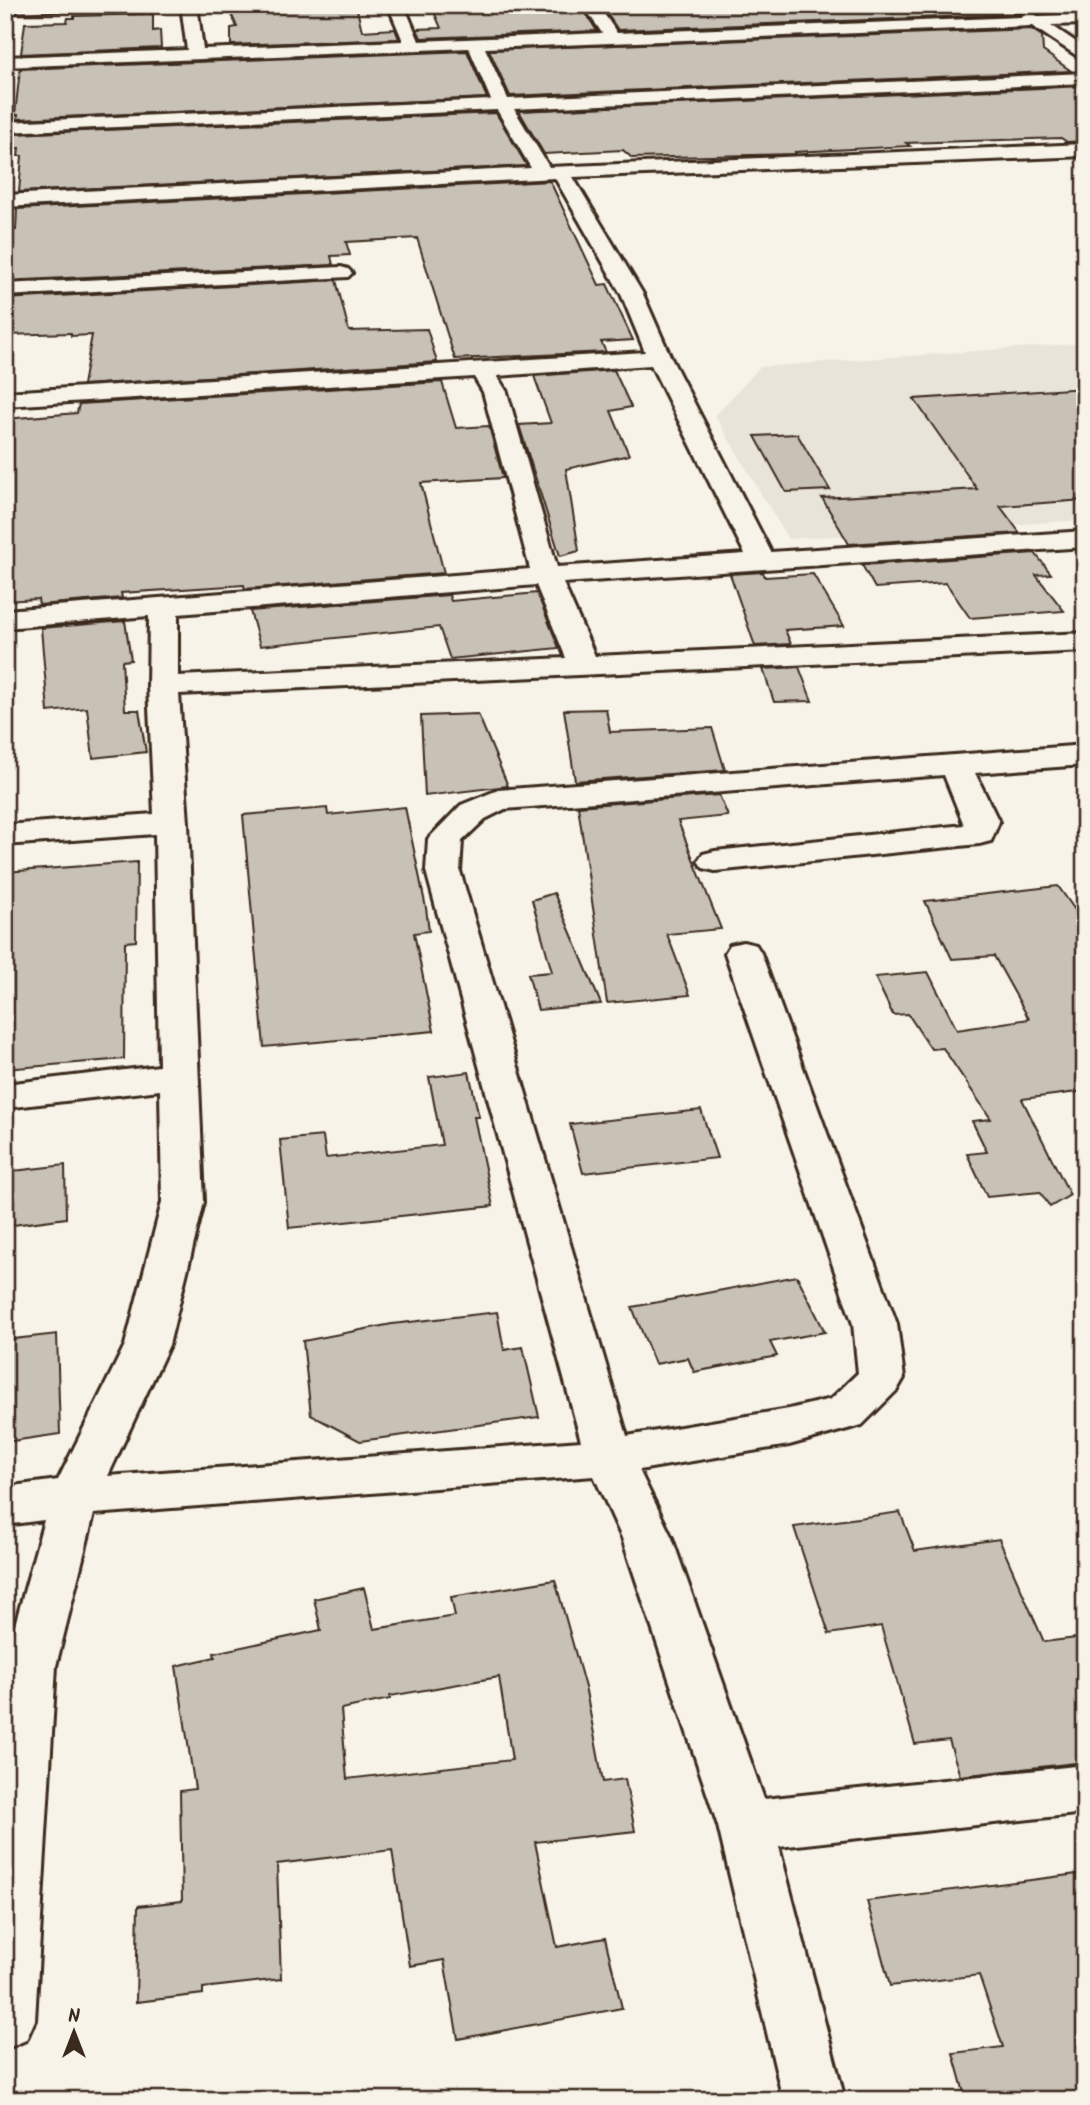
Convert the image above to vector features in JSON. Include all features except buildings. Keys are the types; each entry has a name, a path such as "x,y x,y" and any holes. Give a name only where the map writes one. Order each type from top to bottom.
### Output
{"street":[{"path":"5,8 66,5"},
{"path":"189,5 196,54"},
{"path":"396,5 413,45"},
{"path":"590,5 612,37"},
{"path":"1012,5 1085,56"},
{"path":"799,13 814,30"},
{"path":"5,62 1085,19"},
{"path":"475,43 502,104 552,173 632,294 659,358 762,561"},
{"path":"5,127 1085,78"},
{"path":"5,201 552,173 1085,150"},
{"path":"5,290 341,273"},
{"path":"5,400 659,358"},
{"path":"481,370 495,392 546,576 584,666"},
{"path":"5,619 546,576 1085,539"},
{"path":"5,2020 30,1666 74,1497 146,1345 183,1202 171,823 163,686 164,605"},
{"path":"163,686 1085,642"},
{"path":"814,2100 746,1826 647,1538 609,1457 443,871 445,839 473,812 498,800 1085,755"},
{"path":"715,861 979,834 982,822 955,764"},
{"path":"5,835 171,823"},
{"path":"5,1506 74,1497 609,1457 789,1427 846,1413 881,1378 875,1324 743,953"},
{"path":"5,1096 178,1076"},
{"path":"746,1826 1085,1789"}],"shaded area":[{"path":"1085,343 1085,520 788,539 715,416 760,367"}]}
